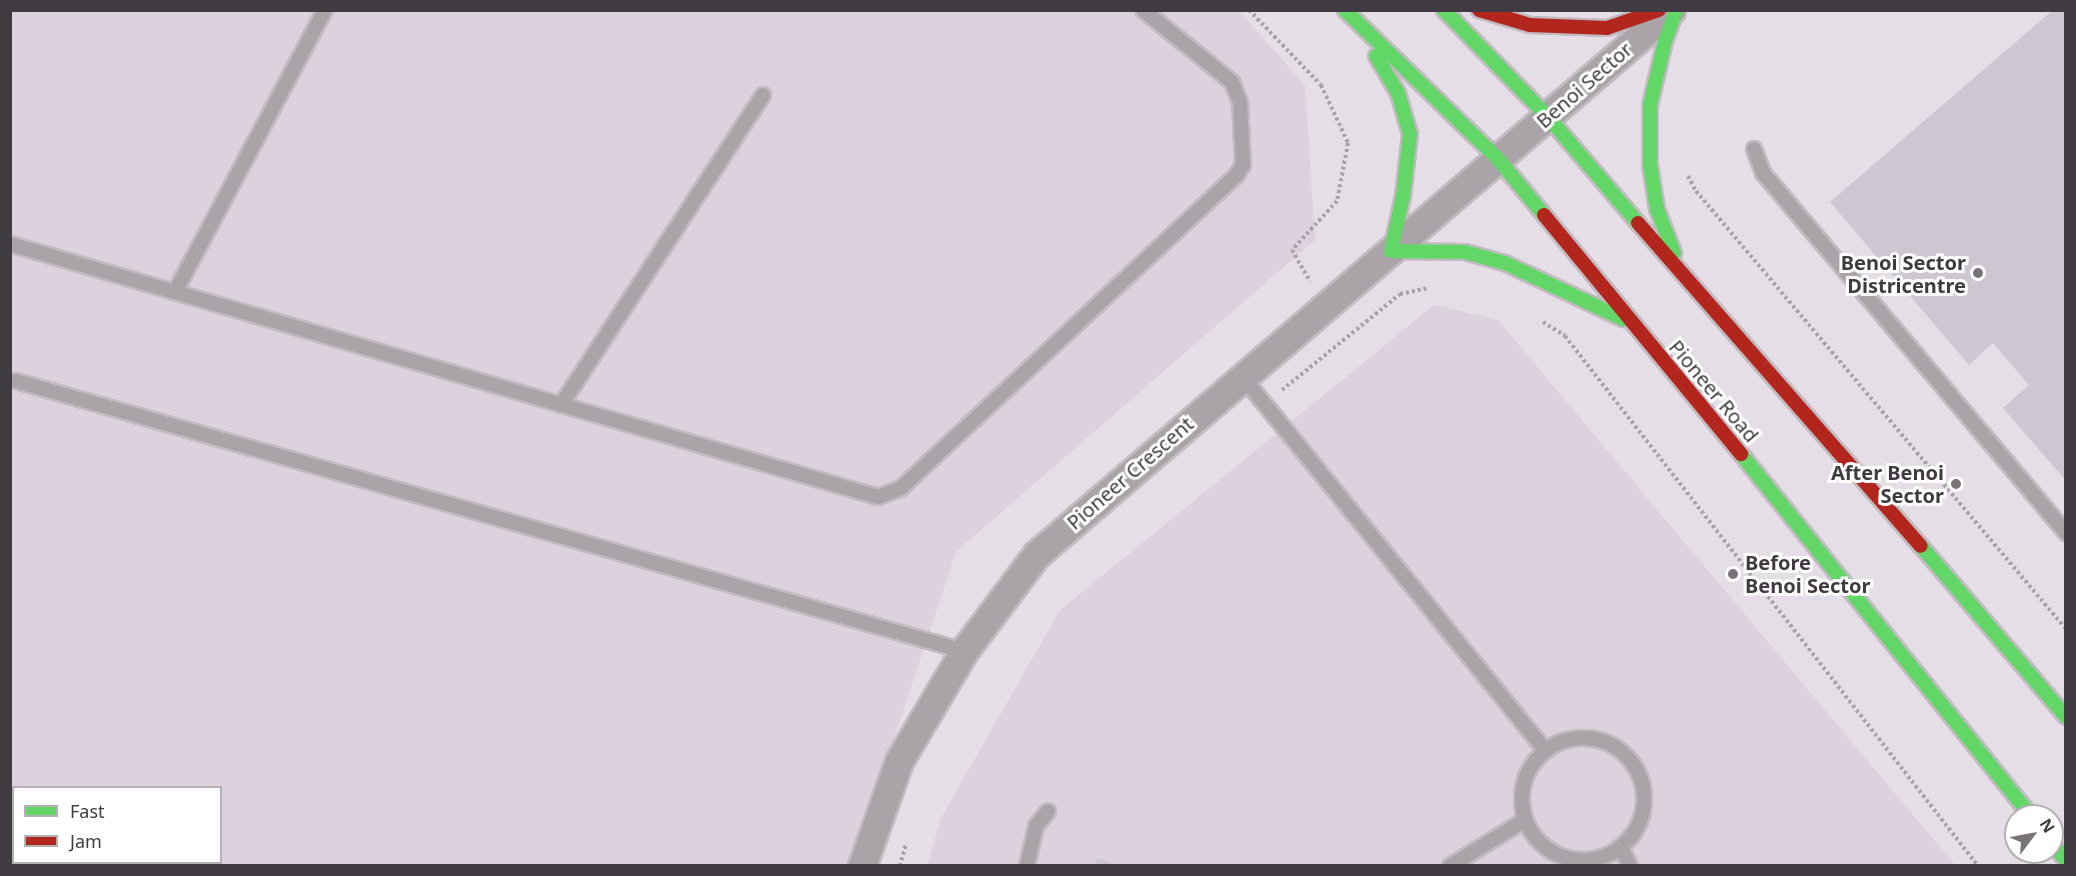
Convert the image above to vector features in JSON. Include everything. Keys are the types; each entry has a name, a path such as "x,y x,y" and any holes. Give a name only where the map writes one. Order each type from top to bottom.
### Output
{"main road":[{"name":"Pioneer Road","path":"1344,10 1498,159 1740,453 2021,804"},
{"path":"1344,10 1398,93 1410,134 1403,196 1391,251 1465,252 1505,263 1633,324"},
{"path":"1444,10 1548,117 1684,277 1966,597 2066,717"},
{"path":"1479,10 1530,25 1607,28 1659,10"},
{"path":"1676,10 1665,41 1650,105 1650,165 1657,208 1684,277"}],"street":[{"name":"Benoi Sector","path":"1498,159 1671,10"},
{"name":"Pioneer Crescent","path":"862,866 899,761 964,651 1036,555 1242,376 1326,308 1498,159"}],"lane":[{"path":"175,292 325,10"},
{"path":"10,244 878,497 901,488 1236,176 1243,165 1240,102 1232,82 1143,10"},
{"path":"561,405 763,95"},
{"path":"1754,149 1763,173 2066,533"},
{"path":"1242,376 1545,750"},
{"path":"16,381 964,651"},
{"path":"1570,738 1598,738 1623,750 1640,772 1646,800 1639,827 1621,848 1600,858 1577,861 1555,854 1537,839 1525,820 1521,794 1528,769 1545,750 1570,738"},
{"path":"1027,866 1036,826 1048,811"},
{"path":"1450,866 1525,820"},
{"path":"1621,848 1630,866"}],"path":[{"path":"1249,10 1322,85 1348,143 1337,201 1292,250 1326,308"},
{"path":"1685,170 1696,191 2066,629"},
{"path":"1265,404 1400,294 1434,287"},
{"path":"1537,318 1565,336 1978,866"},
{"path":"900,866 908,835"}],"shaded area":[{"path":"10,11 1239,11 1305,85 1315,240 956,552 852,865 11,865"},
{"path":"1434,305 1498,320 1955,865 927,866 941,818 1060,610"}],"building":[{"name":"Benoi Sector Districentre","path":"2053,10 2066,10 2066,481 2003,408 2029,385 1993,343 1969,365 1830,202"},
{"path":"1097,858 1119,865 1119,866 1094,866"}],"traffic: fast":[{"path":"1345,10 1498,159 1544,215"},
{"path":"1444,10 1548,117 1638,223"},
{"path":"1674,253 1657,209 1650,165 1650,105 1665,41 1676,10"},
{"path":"1376,56 1398,93 1410,134 1403,196 1391,251 1465,252 1505,263 1623,319"},
{"path":"1741,454 2021,804"},
{"path":"1921,546 2066,717"}],"traffic: jam":[{"path":"1479,10 1530,25 1607,28 1659,10"},
{"path":"1544,215 1741,454"},
{"path":"1638,223 1921,546"}],"place":[{"name":"Benoi Sector Districentre","path":"1978,273"},
{"name":"After Benoi Sector","path":"1956,484"},
{"name":"Before Benoi Sector","path":"1733,574"}]}
